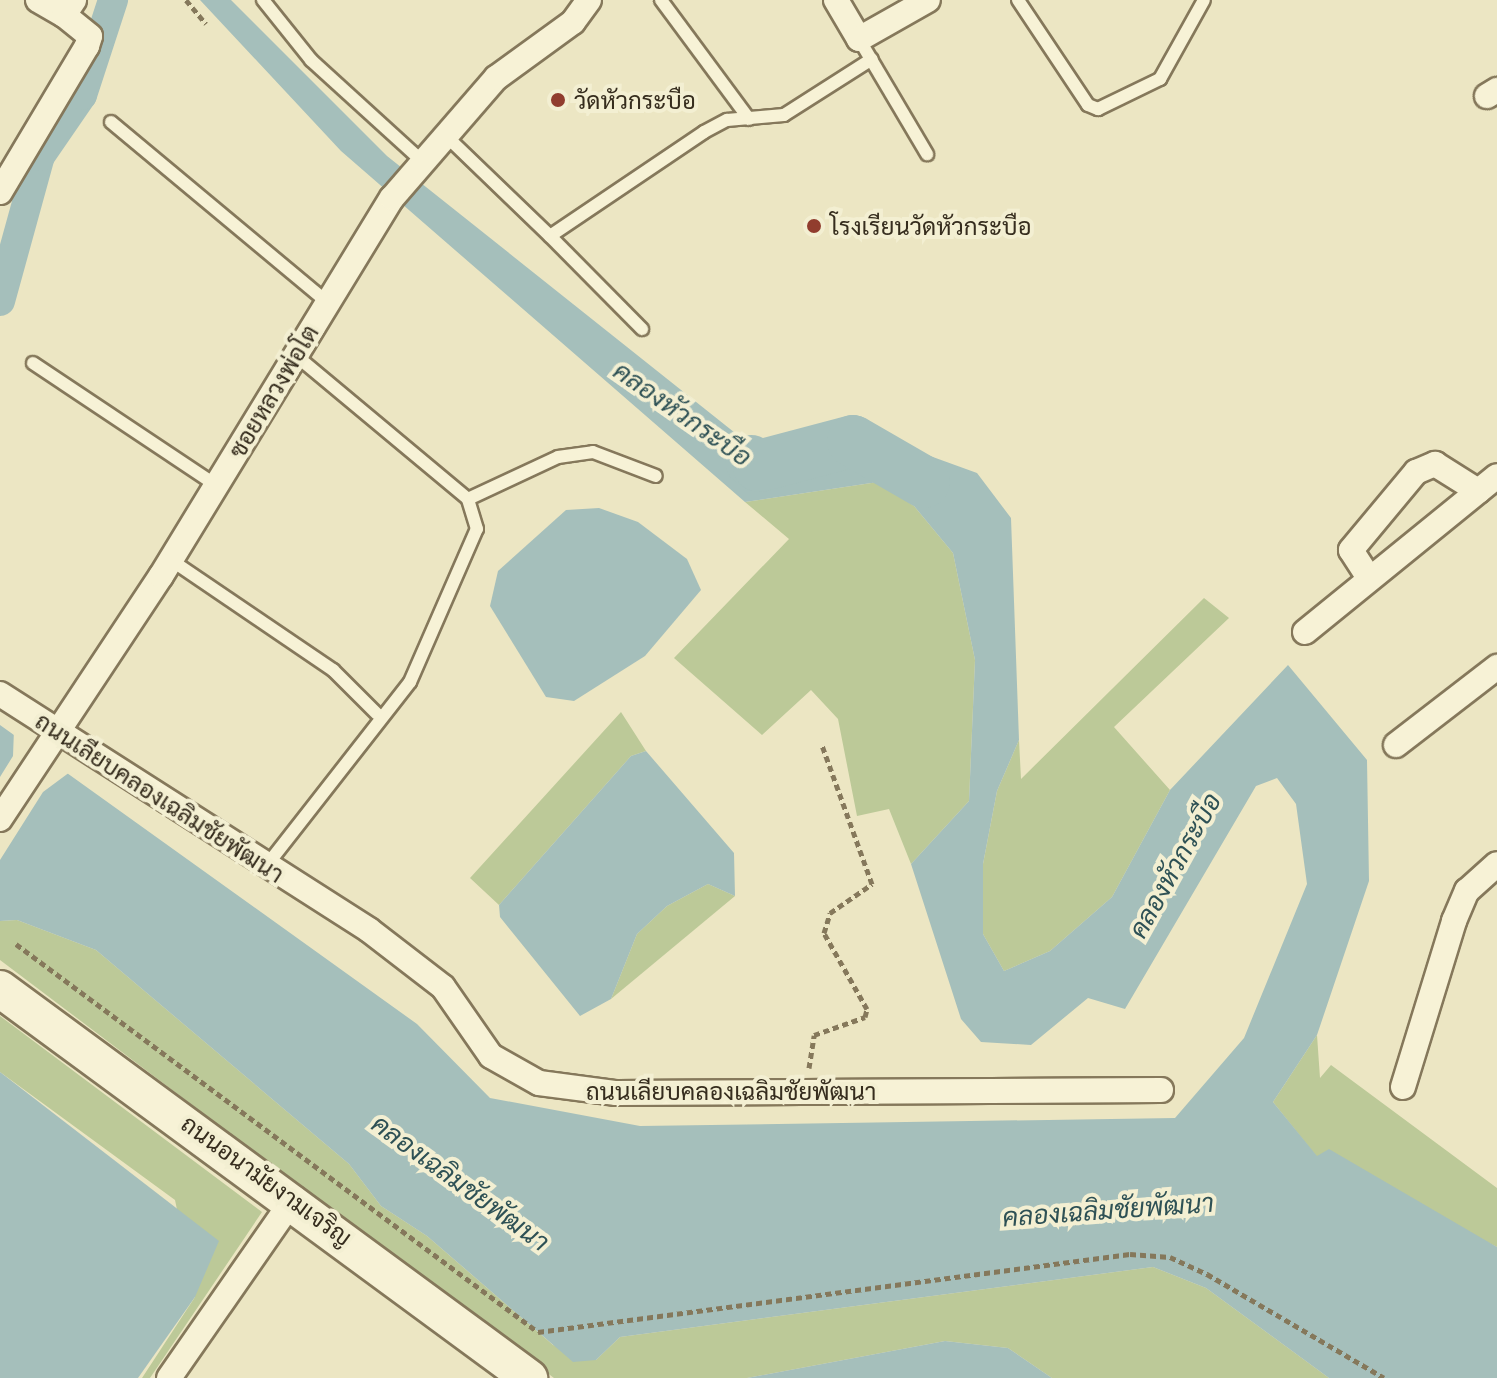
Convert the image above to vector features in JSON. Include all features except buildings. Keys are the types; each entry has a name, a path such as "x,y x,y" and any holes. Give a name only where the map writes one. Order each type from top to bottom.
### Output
{"street":[{"path":"0,192 90,36 69,7 38,0"},
{"name":"ซอยหลวงพ่อโต","path":"0,819 171,560 326,301 392,198 443,133 496,78 573,22 589,0"},
{"path":"836,0 866,49 928,0"},
{"path":"1369,578 1351,550 1416,472 1435,464 1488,483"},
{"path":"1305,632 1488,483"},
{"path":"1396,745 1497,667"},
{"name":"ถนนเลียบคลองเฉลิมชัยพัฒนา","path":"0,694 50,739 267,865 443,987 491,1056 539,1083 600,1092 1161,1090"},
{"path":"1403,1087 1462,901 1497,864"},
{"name":"ถนนอนามัยงามเจริญ","path":"0,989 294,1198 529,1378"},
{"path":"169,1378 294,1198"}],"lane":[{"path":"263,0 311,60 417,165"},
{"path":"661,0 749,119"},
{"path":"1018,0 1088,105 1098,109 1160,79 1204,0"},
{"path":"550,236 704,132 749,119 784,115 866,49 927,154"},
{"path":"111,122 326,301"},
{"path":"443,133 642,329"},
{"path":"267,865 377,714 410,682 472,554 477,529 468,499 295,355"},
{"path":"33,363 216,485"},
{"path":"468,499 558,457 593,452 656,476"},
{"path":"171,560 333,670 377,714"}],"path":[{"path":"186,0 206,24"},
{"path":"805,1093 814,1035 865,1017 867,1009 824,933 830,913 872,884 822,745"},
{"path":"16,944 538,1332 1130,1254 1170,1257 1207,1274 1384,1378"}],"green space":[{"path":"878,482 914,506 953,553 975,660 969,801 911,864 889,809 857,816 838,719 811,690 762,735 674,658 789,539 745,502"},
{"path":"1204,598 1229,618 1114,727 1170,790 1112,897 1050,951 1004,971 983,934 983,864 997,791 1019,740 1021,779"},
{"path":"621,712 646,751 631,756 499,905 470,878"},
{"path":"708,884 735,896 611,999 637,934 667,906"},
{"path":"17,920 96,950 349,1164 381,1206 427,1236 553,1345 596,1360 620,1337 1153,1267 1206,1288 1329,1378 1052,1378 1008,1348 945,1341 747,1378 554,1378 0,960 0,921"},
{"path":"0,1016 262,1212 150,1378 142,1378 195,1297 175,1200 0,1072"},
{"path":"1317,1035 1320,1078 1331,1065 1497,1188 1497,1247 1317,1157 1273,1102"}],"water":[{"name":"คลองเฉลิมชัยพัฒนา","path":"200,0 231,0 387,156 759,452 897,444 977,473 1011,518 1019,740 997,791 983,864 983,934 1004,971 1050,951 1112,897 1170,790 1288,665 1367,760 1369,881 1317,1035 1273,1102 1317,1156 1329,1149 1497,1247 1497,1378 1329,1378 1206,1288 1153,1267 620,1337 596,1360 573,1362 427,1236 381,1206 349,1164 96,950 17,920 0,921 0,725 417,1024 490,1098 640,1126 1175,1118 1244,1038 1307,884 1296,804 1277,778 1256,786 1125,1009 1088,998 1031,1045 981,1042 961,1019 911,864 969,801 975,660 953,553 914,506 878,482 745,502 341,151"},
{"path":"599,508 638,522 687,559 701,590 645,656 574,701 546,697 490,606 498,571 566,510"},
{"path":"646,751 734,853 735,896 708,884 667,906 637,934 611,999 580,1016 500,917 499,905 631,756"},
{"path":"0,1072 219,1241 195,1297 138,1378 0,1378"},
{"path":"945,1341 1008,1348 1052,1378 747,1378"}],"pier":[{"path":"14,729 74,769 43,792 0,860 0,777 13,756"}],"waterway":[{"path":"0,301 40,156 82,95 113,0"},
{"name":"คลองหัวกระบือ","path":"751,461 759,466 853,441 924,482"}],"place":[{"name":"วัดหัวกระบือ","path":"558,100"},
{"name":"โรงเรียนวัดหัวกระบือ","path":"814,226"}]}
